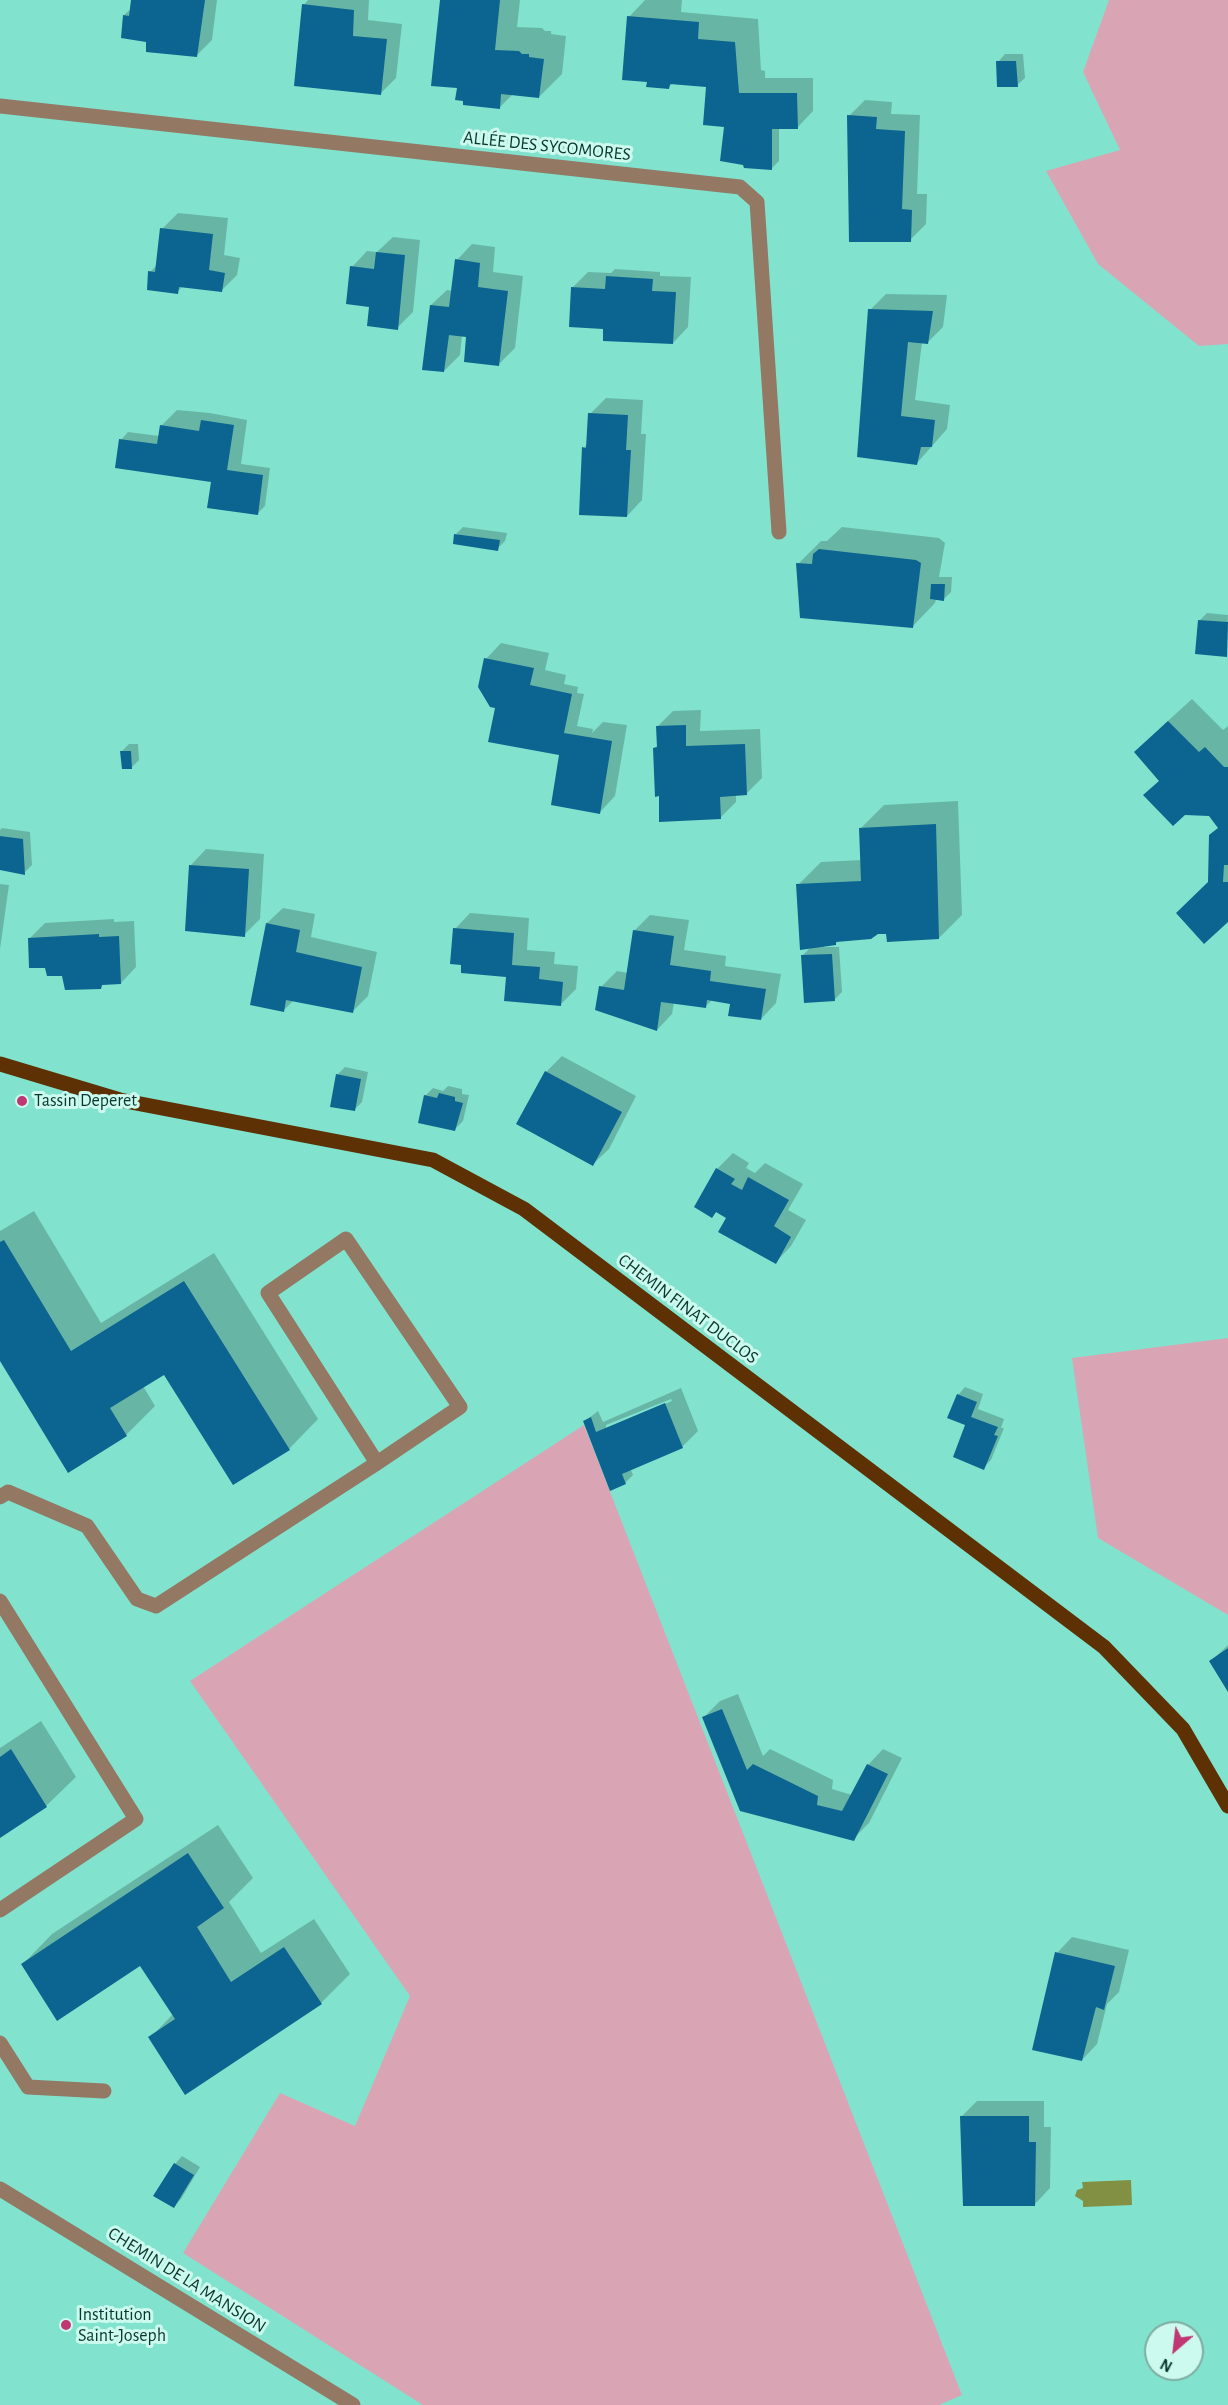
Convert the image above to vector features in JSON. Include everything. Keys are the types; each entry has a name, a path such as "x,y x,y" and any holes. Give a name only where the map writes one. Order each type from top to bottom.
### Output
{"main road":[{"name":"CHEMIN FINAT DUCLOS","path":"0,1064 120,1100 433,1160 524,1209 1104,1647 1184,1729 1228,1806"}],"street":[{"name":"ALLÉE DES SYCOMORES","path":"0,106 740,187 757,202 779,532"},
{"path":"3,1490 87,1526 137,1599 156,1606 377,1463 460,1407 346,1239 268,1293 377,1463"},
{"path":"0,1600 136,1819 0,1910"},
{"path":"0,2043 28,2087 104,2091"},
{"name":"CHEMIN DE LA MANSION","path":"0,2189 353,2405"}],"shaded area":[{"path":"1109,0 1228,0 1228,344 1199,346 1098,264 1046,171 1120,150 1083,72"},
{"path":"1228,1338 1228,1615 1098,1538 1072,1358"},
{"path":"584,1425 962,2395 939,2405 423,2405 183,2253 280,2093 355,2126 410,1996 190,1681"},
{"path":"1131,2180 1132,2205 1083,2207 1083,2201 1075,2196 1077,2190 1083,2188 1082,2182"}],"building":[{"path":"131,0 205,0 197,57 146,52 146,42 121,38 123,15 129,16"},
{"path":"440,0 500,0 495,50 519,51 522,54 529,54 529,57 544,59 539,98 501,94 500,109 463,105 463,101 455,100 457,88 431,86"},
{"path":"302,4 354,10 353,36 387,39 381,95 294,86"},
{"path":"627,16 699,22 698,39 735,42 739,93 797,93 798,129 772,129 772,170 744,168 743,165 720,161 724,127 703,125 706,87 670,84 669,89 646,87 647,82 622,80"},
{"path":"996,61 1016,61 1018,87 997,87"},
{"path":"847,115 877,117 876,129 905,131 902,209 912,210 911,242 849,242"},
{"path":"160,228 213,234 209,270 225,273 222,292 179,287 178,294 147,290 148,271 155,272"},
{"path":"376,252 405,255 398,330 367,326 369,307 346,304 350,266 374,269"},
{"path":"455,259 480,263 478,287 508,291 499,366 464,362 466,337 449,335 444,372 422,370 430,305 449,307"},
{"path":"606,276 653,279 652,291 676,292 673,344 603,341 603,329 569,327 571,287 605,289"},
{"path":"868,309 933,311 928,344 908,342 901,416 935,420 932,447 921,447 917,465 857,457"},
{"path":"588,413 628,415 626,450 631,450 627,517 579,515 582,447 586,448"},
{"path":"201,420 234,425 227,470 263,475 258,515 207,508 211,482 115,468 119,439 157,444 160,425 199,431"},
{"path":"454,534 500,540 498,551 453,544"},
{"path":"819,549 916,560 921,563 913,628 800,618 796,563 812,564 813,554"},
{"path":"931,584 945,584 944,601 930,599"},
{"path":"1198,620 1228,622 1227,657 1195,654"},
{"path":"484,658 534,668 530,685 572,694 564,733 612,741 600,814 551,805 559,755 488,742 495,708 490,707 478,687"},
{"path":"1168,721 1199,752 1205,747 1224,767 1228,767 1228,865 1224,865 1223,882 1228,882 1228,922 1204,944 1176,913 1208,882 1209,835 1218,828 1209,816 1185,815 1173,826 1143,795 1159,781 1134,752"},
{"path":"686,725 686,746 745,744 747,795 720,797 721,819 659,822 659,796 655,797 653,748 657,747 656,726"},
{"path":"120,751 131,751 132,769 122,769"},
{"path":"936,824 939,939 887,942 886,934 878,934 871,939 836,942 836,945 800,950 796,884 861,881 859,828"},
{"path":"0,836 23,839 25,875 0,870"},
{"path":"189,865 249,869 245,937 185,931"},
{"path":"266,923 300,930 296,952 362,967 353,1013 286,1000 284,1012 250,1005"},
{"path":"453,928 514,933 512,965 540,967 539,979 563,982 561,1006 504,1001 506,977 461,973 461,965 450,964"},
{"path":"633,930 674,936 670,965 711,971 710,981 766,989 761,1020 728,1016 730,1004 707,1000 706,1008 661,1002 657,1031 595,1010 599,986 624,990"},
{"path":"99,934 99,937 119,936 121,984 102,985 101,989 65,990 62,976 47,976 45,968 29,968 28,938"},
{"path":"832,954 835,1001 804,1003 801,955"},
{"path":"545,1071 622,1112 593,1166 516,1124"},
{"path":"336,1074 361,1079 355,1111 330,1107"},
{"path":"439,1093 455,1097 455,1101 463,1103 455,1131 418,1123 424,1095 437,1098"},
{"path":"716,1168 735,1179 731,1184 742,1190 748,1177 789,1200 774,1226 791,1237 776,1264 718,1232 726,1218 716,1212 712,1218 694,1207"},
{"path":"4,1240 71,1351 184,1281 290,1450 233,1485 164,1375 110,1408 127,1436 68,1473 0,1361 0,1242"},
{"path":"957,1394 977,1402 971,1417 998,1427 994,1435 998,1436 984,1470 953,1457 965,1425 947,1418"},
{"path":"665,1403 683,1448 622,1474 626,1484 610,1491 583,1421 591,1417 596,1432"},
{"path":"1228,1648 1228,1692 1209,1661"},
{"path":"722,1709 747,1770 753,1764 818,1796 817,1805 842,1811 867,1764 888,1774 854,1841 740,1811 702,1717"},
{"path":"11,1749 47,1807 0,1838 0,1757"},
{"path":"188,1853 224,1908 197,1927 231,1982 284,1947 322,2004 185,2095 148,2037 175,2019 140,1966 57,2021 21,1964"},
{"path":"1055,1952 1115,1966 1104,2010 1096,2007 1082,2061 1032,2050"},
{"path":"960,2116 1029,2116 1029,2142 1036,2142 1035,2206 963,2206"},
{"path":"174,2163 194,2175 174,2208 153,2196"}],"place":[{"name":"Tassin Deperet","path":"22,1101"},
{"name":"Institution Saint-Joseph","path":"66,2325"}]}
